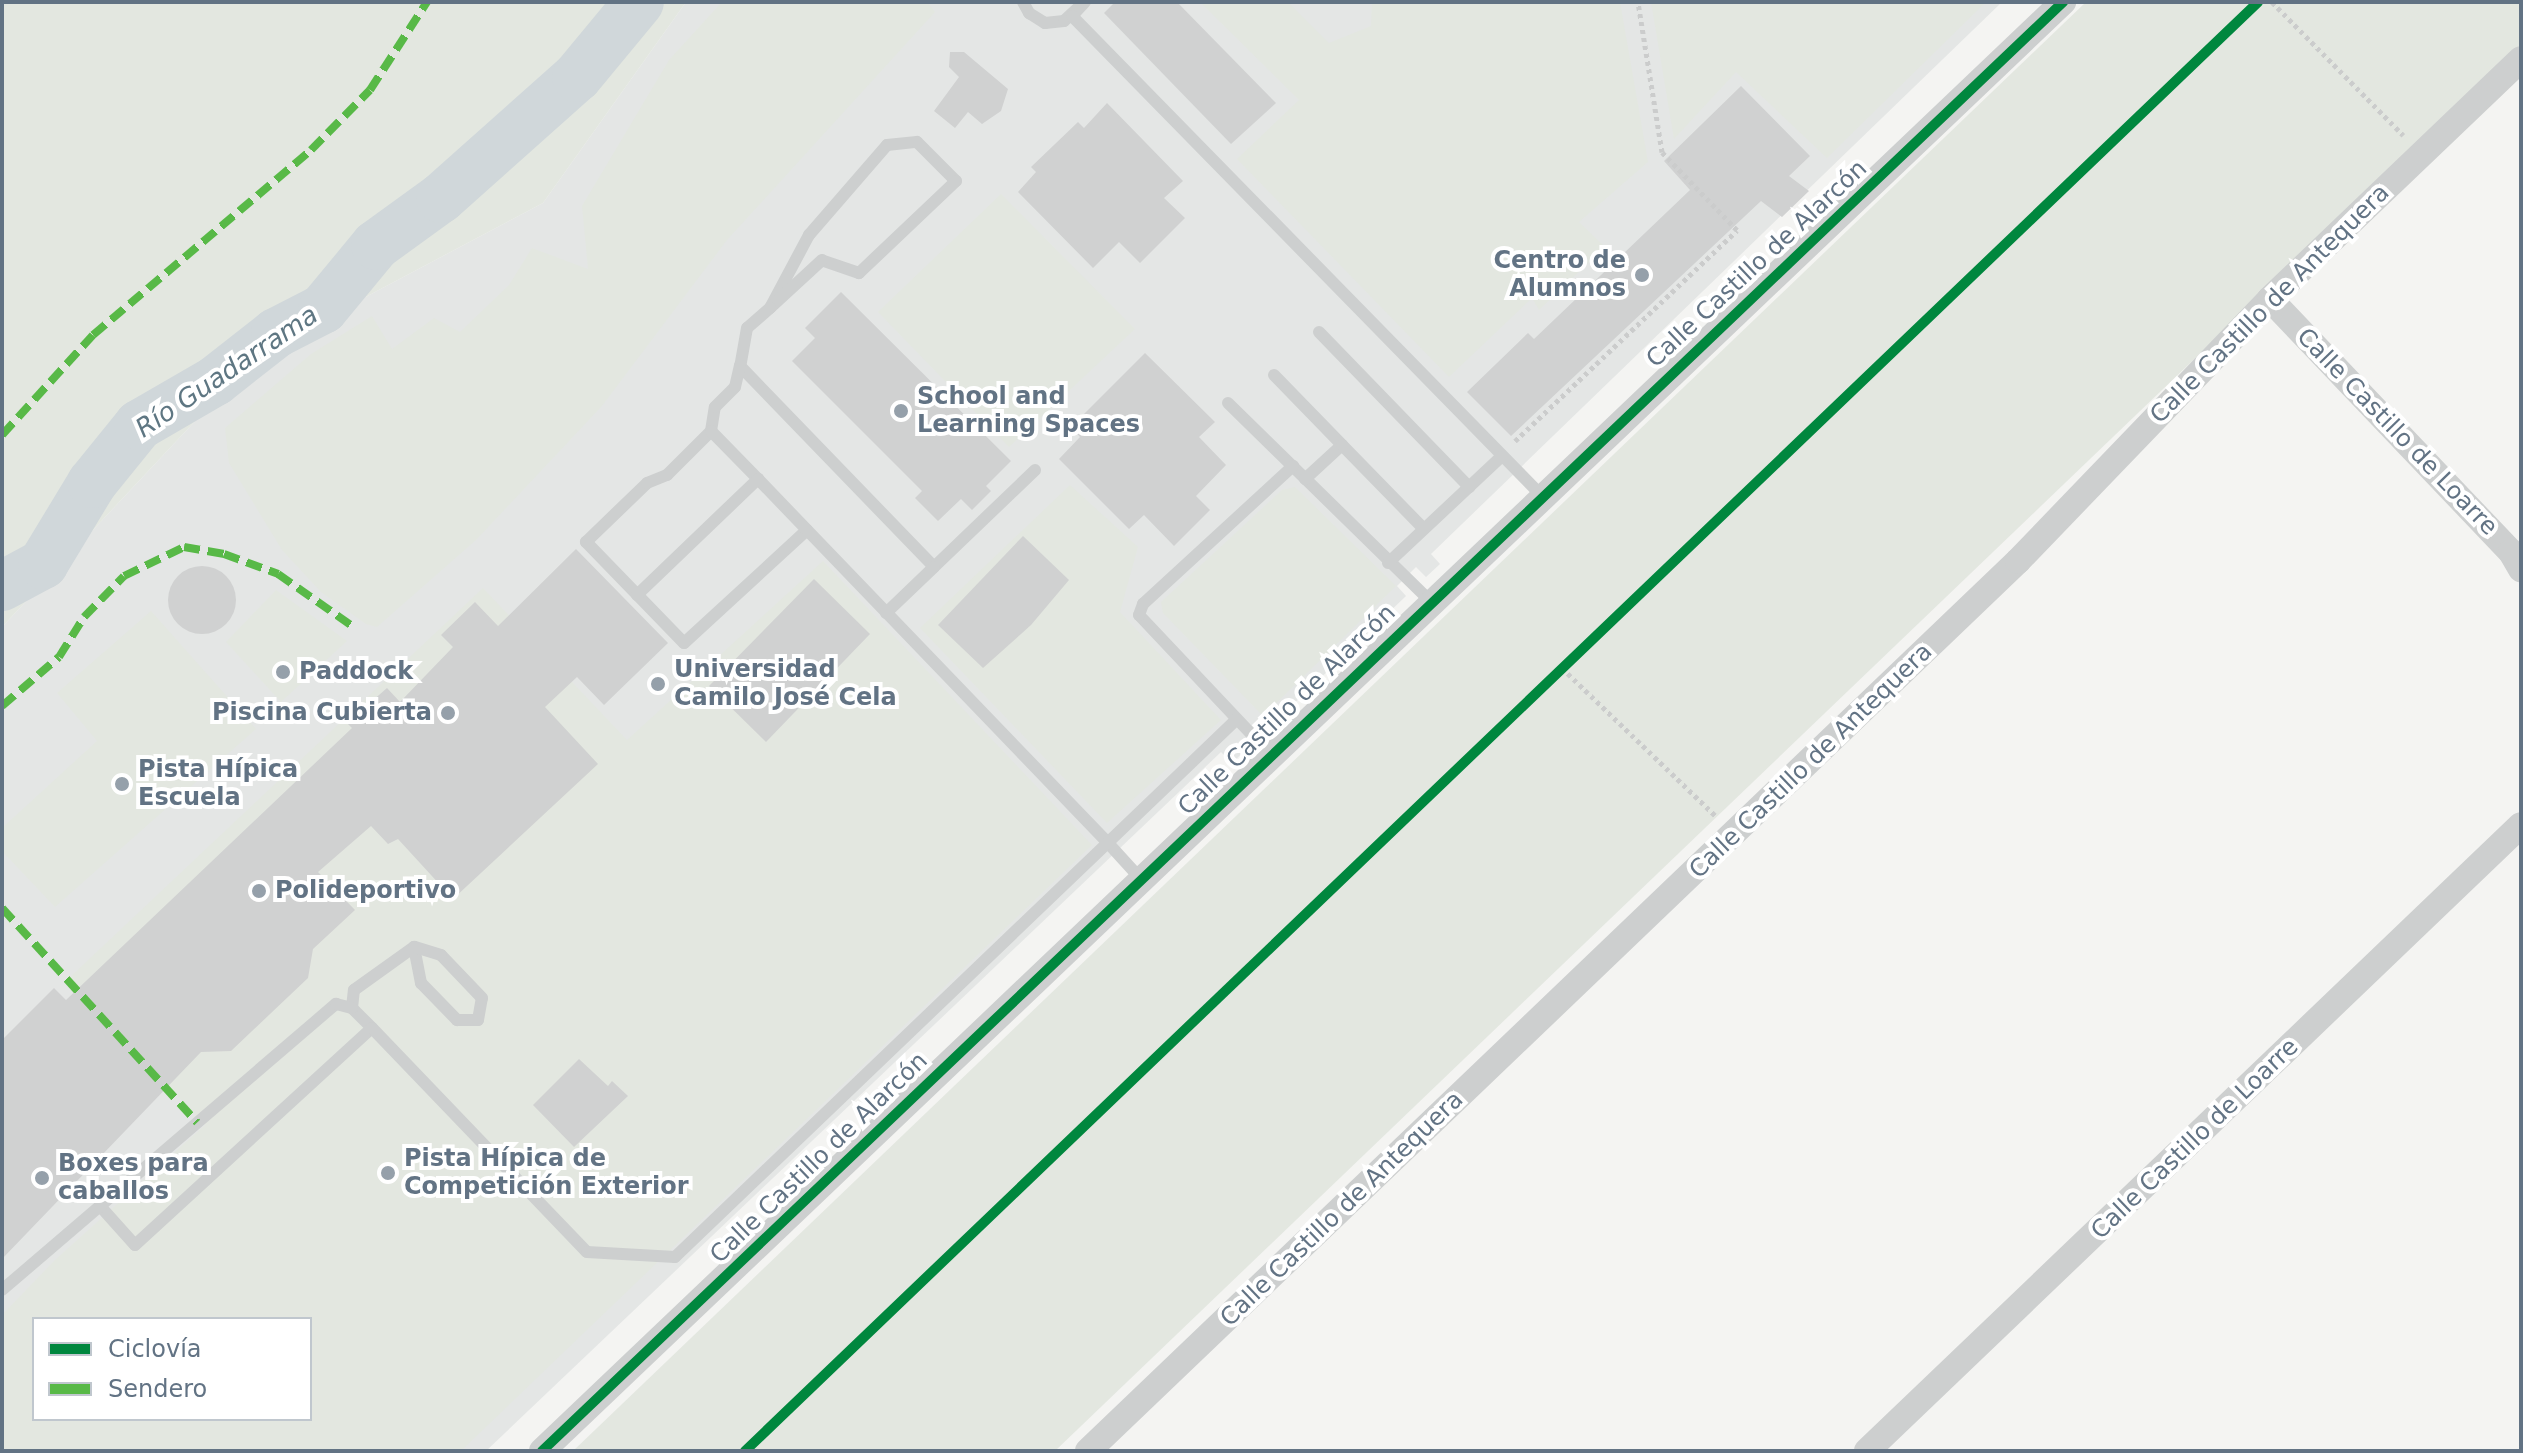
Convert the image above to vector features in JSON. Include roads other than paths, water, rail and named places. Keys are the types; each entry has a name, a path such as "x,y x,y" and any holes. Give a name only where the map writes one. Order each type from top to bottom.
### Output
{"street":[{"name":"Calle Castillo de Alarcón","path":"542,1451 1541,495 2063,2"},
{"name":"Calle Castillo de Antequera","path":"1088,1451 2018,561 2270,299 2521,59"},
{"name":"Calle Castillo de Loarre","path":"2270,299 2511,552 2521,569"},
{"name":"Calle Castillo de Loarre","path":"1867,1451 2521,825"}],"lane":[{"path":"1023,2 1029,13 1045,23 1072,16 1082,2"},
{"path":"1072,16 1500,458 1541,495"},
{"path":"770,308 809,235 887,145 917,142 956,181 859,273 822,260 770,308 747,328 735,387 715,407 711,431 667,475 647,483 586,542 684,643 807,530"},
{"path":"1319,332 1469,487"},
{"path":"740,366 934,567"},
{"path":"1274,375 1424,529"},
{"path":"1228,403 1430,601"},
{"path":"711,431 1140,878"},
{"path":"1305,479 1342,445"},
{"path":"1388,563 1500,458"},
{"path":"1270,754 1139,615 1143,604 1293,466"},
{"path":"886,613 1035,470"},
{"path":"637,595 758,479"},
{"path":"2,1290 336,1004 352,1008 587,1252 675,1257 1236,720"},
{"path":"352,1008 354,990 414,947"},
{"path":"414,947 441,955 482,998 478,1020 457,1020 421,983 414,947"},
{"path":"100,1206 135,1245 372,1028"}],"waterway":[{"name":"Río Guadarrama","path":"2,586 43,564 92,483 139,425 215,381 276,333 323,309 376,245 441,198 577,77 639,2"}],"place":[{"name":"Centro de Alumnos","path":"1642,275"},
{"name":"School and Learning Spaces","path":"901,411"},
{"name":"Paddock","path":"283,672"},
{"name":"Universidad Camilo José Cela","path":"658,684"},
{"name":"Piscina Cubierta","path":"448,713"},
{"name":"Pista Hípica Escuela","path":"122,784"},
{"name":"Polideportivo","path":"259,891"},
{"name":"Pista Hípica de Competición Exterior","path":"388,1173"},
{"name":"Boxes para caballos","path":"42,1178"}]}
